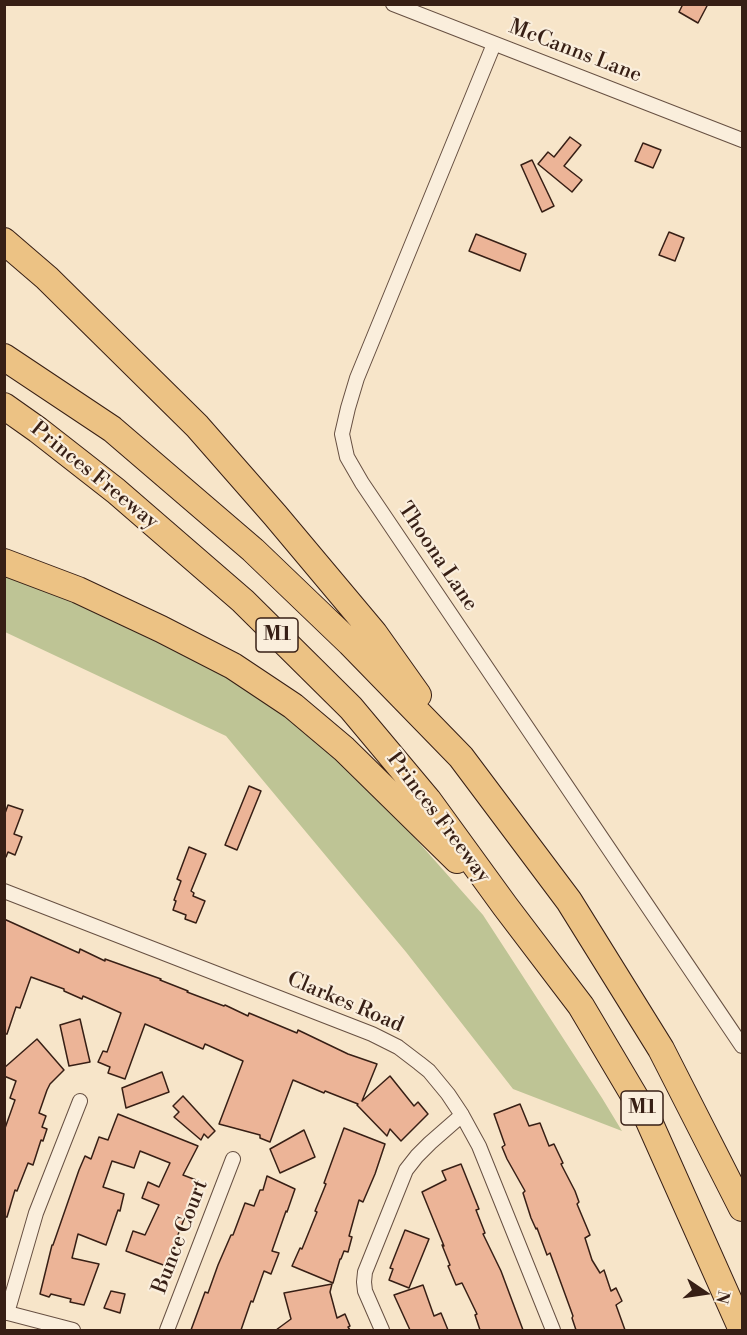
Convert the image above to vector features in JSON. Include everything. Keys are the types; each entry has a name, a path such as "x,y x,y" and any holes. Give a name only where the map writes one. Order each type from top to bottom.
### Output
{"highway":[{"path":"4,241 47,278 197,426 374,633 460,757"},
{"name":"Princes Freeway","path":"4,357 112,429 253,550 350,643 460,757 569,901 661,1049 742,1208"},
{"name":"Princes Freeway","path":"4,406 116,491 243,601 351,708 428,800 580,1006 648,1119 742,1330"},
{"path":"4,562 78,590 161,628 233,666 292,706 344,749 505,906"}],"street":[{"name":"McCanns Lane","path":"393,4 742,140"},
{"name":"Thoona Lane","path":"494,44 357,378 342,434 347,457 362,483 742,1046"},
{"name":"Clarkes Road","path":"4,891 372,1034 398,1047 429,1071 448,1094 479,1146 553,1330"},
{"path":"73,1330 6,1313 36,1213 80,1101"},
{"path":"381,1330 365,1291 366,1272 406,1170 430,1143 462,1115"},
{"name":"Bunce Court","path":"167,1330 233,1159"}],"green space":[{"path":"5,572 179,647 261,696 368,785 483,915 622,1131 513,1089 406,952 226,736 5,632"}],"building":[{"path":"683,4 708,4 698,23 679,12"},
{"path":"570,137 581,145 564,166 582,180 572,192 538,164 548,152 554,157"},
{"path":"643,143 661,150 653,168 635,161"},
{"path":"532,160 554,206 542,212 521,165"},
{"path":"669,232 684,238 675,261 659,255"},
{"path":"476,234 526,254 520,271 469,251"},
{"path":"249,786 261,791 237,850 225,845"},
{"path":"8,805 23,810 14,834 22,837 15,855 8,852 4,857 4,816"},
{"path":"189,847 206,854 191,891 194,893 193,896 205,901 196,923 185,919 186,915 173,910 181,881 177,879"},
{"path":"4,919 79,953 80,949 105,961 105,959 161,979 248,1016 249,1013 297,1033 298,1030 348,1054 377,1064 362,1101 390,1076 414,1106 418,1102 428,1114 401,1141 390,1129 387,1136 358,1104 293,1080 270,1142 260,1138 260,1135 219,1124 243,1061 205,1044 203,1049 145,1024 125,1079 108,1073 110,1067 98,1062 103,1051 107,1052 121,1013 31,977 20,1008 16,1007 7,1034 4,1034"},
{"path":"80,1019 90,1062 69,1066 60,1025"},
{"path":"37,1039 64,1070 47,1090 39,1113 46,1116 42,1127 47,1129 43,1141 41,1140 33,1165 28,1163 17,1191 15,1190 7,1217 4,1217 4,1131 15,1100 10,1098 16,1081 4,1076 4,1068"},
{"path":"162,1072 169,1092 126,1108 122,1088"},
{"path":"183,1096 215,1131 208,1138 204,1134 201,1140 174,1117 179,1112 173,1106"},
{"path":"520,1104 529,1126 540,1123 549,1146 554,1144 563,1163 561,1164 575,1191 579,1202 577,1204 590,1235 585,1238 592,1260 600,1273 604,1270 611,1291 616,1288 622,1301 616,1305 625,1330 576,1330 550,1253 547,1255 531,1218 523,1193 525,1191 502,1147 505,1145 494,1114"},
{"path":"118,1114 198,1146 183,1175 196,1180 191,1201 166,1266 126,1251 133,1231 145,1235 159,1205 142,1198 148,1182 159,1187 170,1163 140,1151 134,1168 112,1161 103,1187 124,1194 120,1211 118,1210 106,1245 78,1234 72,1258 99,1264 84,1305 51,1294 49,1297 40,1294 52,1245 85,1156 91,1159 99,1137 108,1140"},
{"path":"344,1128 385,1144 363,1202 359,1200 349,1236 352,1237 348,1252 344,1251 340,1259 333,1283 292,1266 300,1248 302,1249 317,1212 315,1211 326,1184 324,1183"},
{"path":"304,1130 315,1157 280,1173 270,1149"},
{"path":"461,1164 479,1209 476,1210 485,1233 483,1234 501,1271 523,1330 480,1330 475,1315 477,1314 462,1283 456,1285 448,1266 450,1265 442,1245 444,1246 422,1192 446,1180 442,1171"},
{"path":"267,1176 295,1189 272,1251 279,1253 271,1274 264,1271 241,1330 191,1330 205,1292 208,1293 245,1203 254,1206 260,1190 263,1190"},
{"path":"405,1230 429,1239 409,1288 389,1280 393,1269 390,1268"},
{"path":"332,1284 330,1292 337,1318 345,1314 350,1330 276,1330 291,1319 284,1293"},
{"path":"423,1285 434,1316 441,1313 448,1330 410,1330 394,1295"},
{"path":"111,1291 125,1294 120,1313 104,1308"}]}
